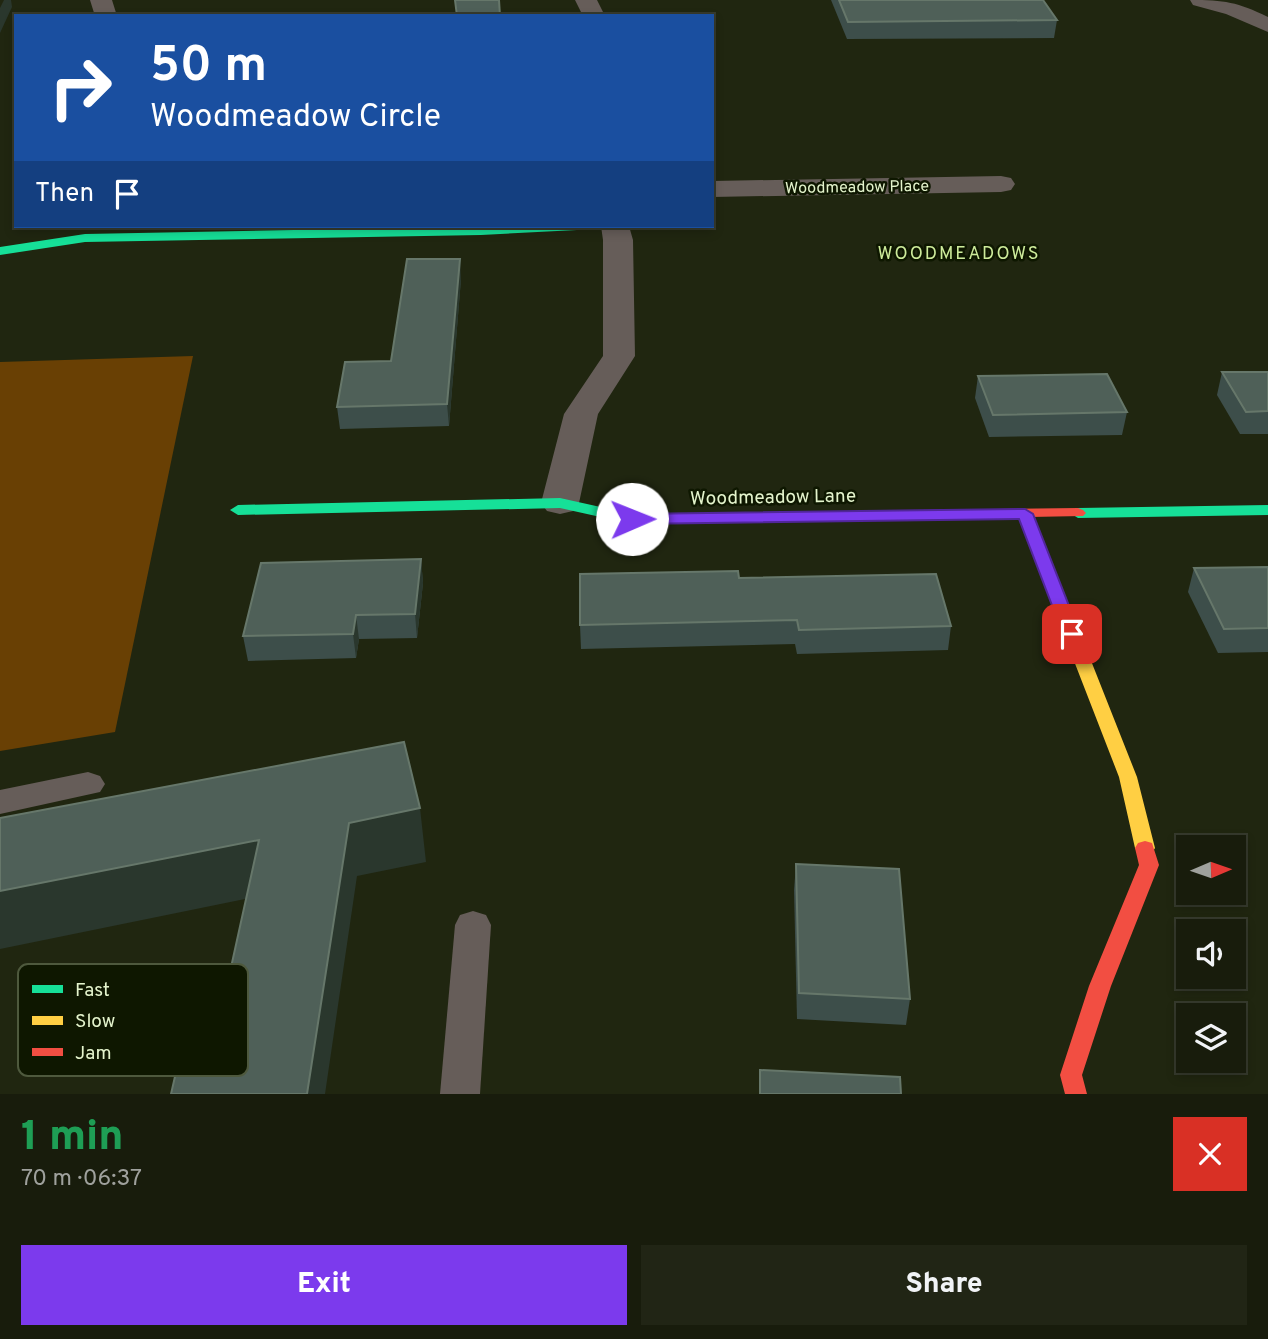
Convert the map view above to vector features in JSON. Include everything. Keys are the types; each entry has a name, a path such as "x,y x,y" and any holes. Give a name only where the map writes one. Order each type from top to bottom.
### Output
{"street":[{"path":"1201,0 1234,9 1268,24"},
{"name":"Woodmeadow Place","path":"714,189 1001,184"},
{"path":"0,251 85,238 533,228"},
{"path":"560,503 581,414 619,356 618,240 615,228"},
{"name":"Woodmeadow Lane","path":"238,510 560,503 632,519 1268,510"},
{"path":"1025,514 1128,777 1149,865 1100,986 1083,1037 1071,1075 1076,1094"}],"lane":[{"path":"0,802 88,785"},
{"path":"460,1094 473,925"}],"shaded area":[{"path":"193,356 115,732 0,751 0,362"}],"building":[{"path":"455,0 499,0 500,14 457,14"},
{"path":"839,0 1043,0 1057,20 848,22"},
{"path":"407,259 460,259 447,404 337,407 345,362 391,361"},
{"path":"1222,372 1268,372 1268,411 1246,412"},
{"path":"1107,374 1127,412 993,415 978,376"},
{"path":"421,559 415,614 356,615 353,634 243,636 261,563"},
{"path":"1268,567 1268,628 1224,629 1194,568"},
{"path":"738,571 739,578 936,574 951,626 799,630 797,620 580,625 580,574"},
{"path":"404,742 420,808 349,823 307,1094 171,1094 175,1076 248,1076 248,964 232,964 259,840 0,891 0,818"},
{"path":"796,864 899,869 910,999 799,993"},
{"path":"760,1070 900,1077 901,1094 760,1094"}],"traffic: fast":[{"path":"0,251 85,238 539,228"},
{"path":"238,510 560,503 632,519 709,518"},
{"path":"1078,513 1268,510"}],"traffic: slow":[{"path":"1025,514 1128,777 1145,848"}],"traffic: jam":[{"path":"709,518 1078,513"},
{"path":"1076,1094 1071,1075 1100,986 1149,865 1145,848"}],"district":[{"name":"WOODMEADOWS","path":"959,253"}],"route":[{"path":"632,519 1025,514 1072,634"}]}
